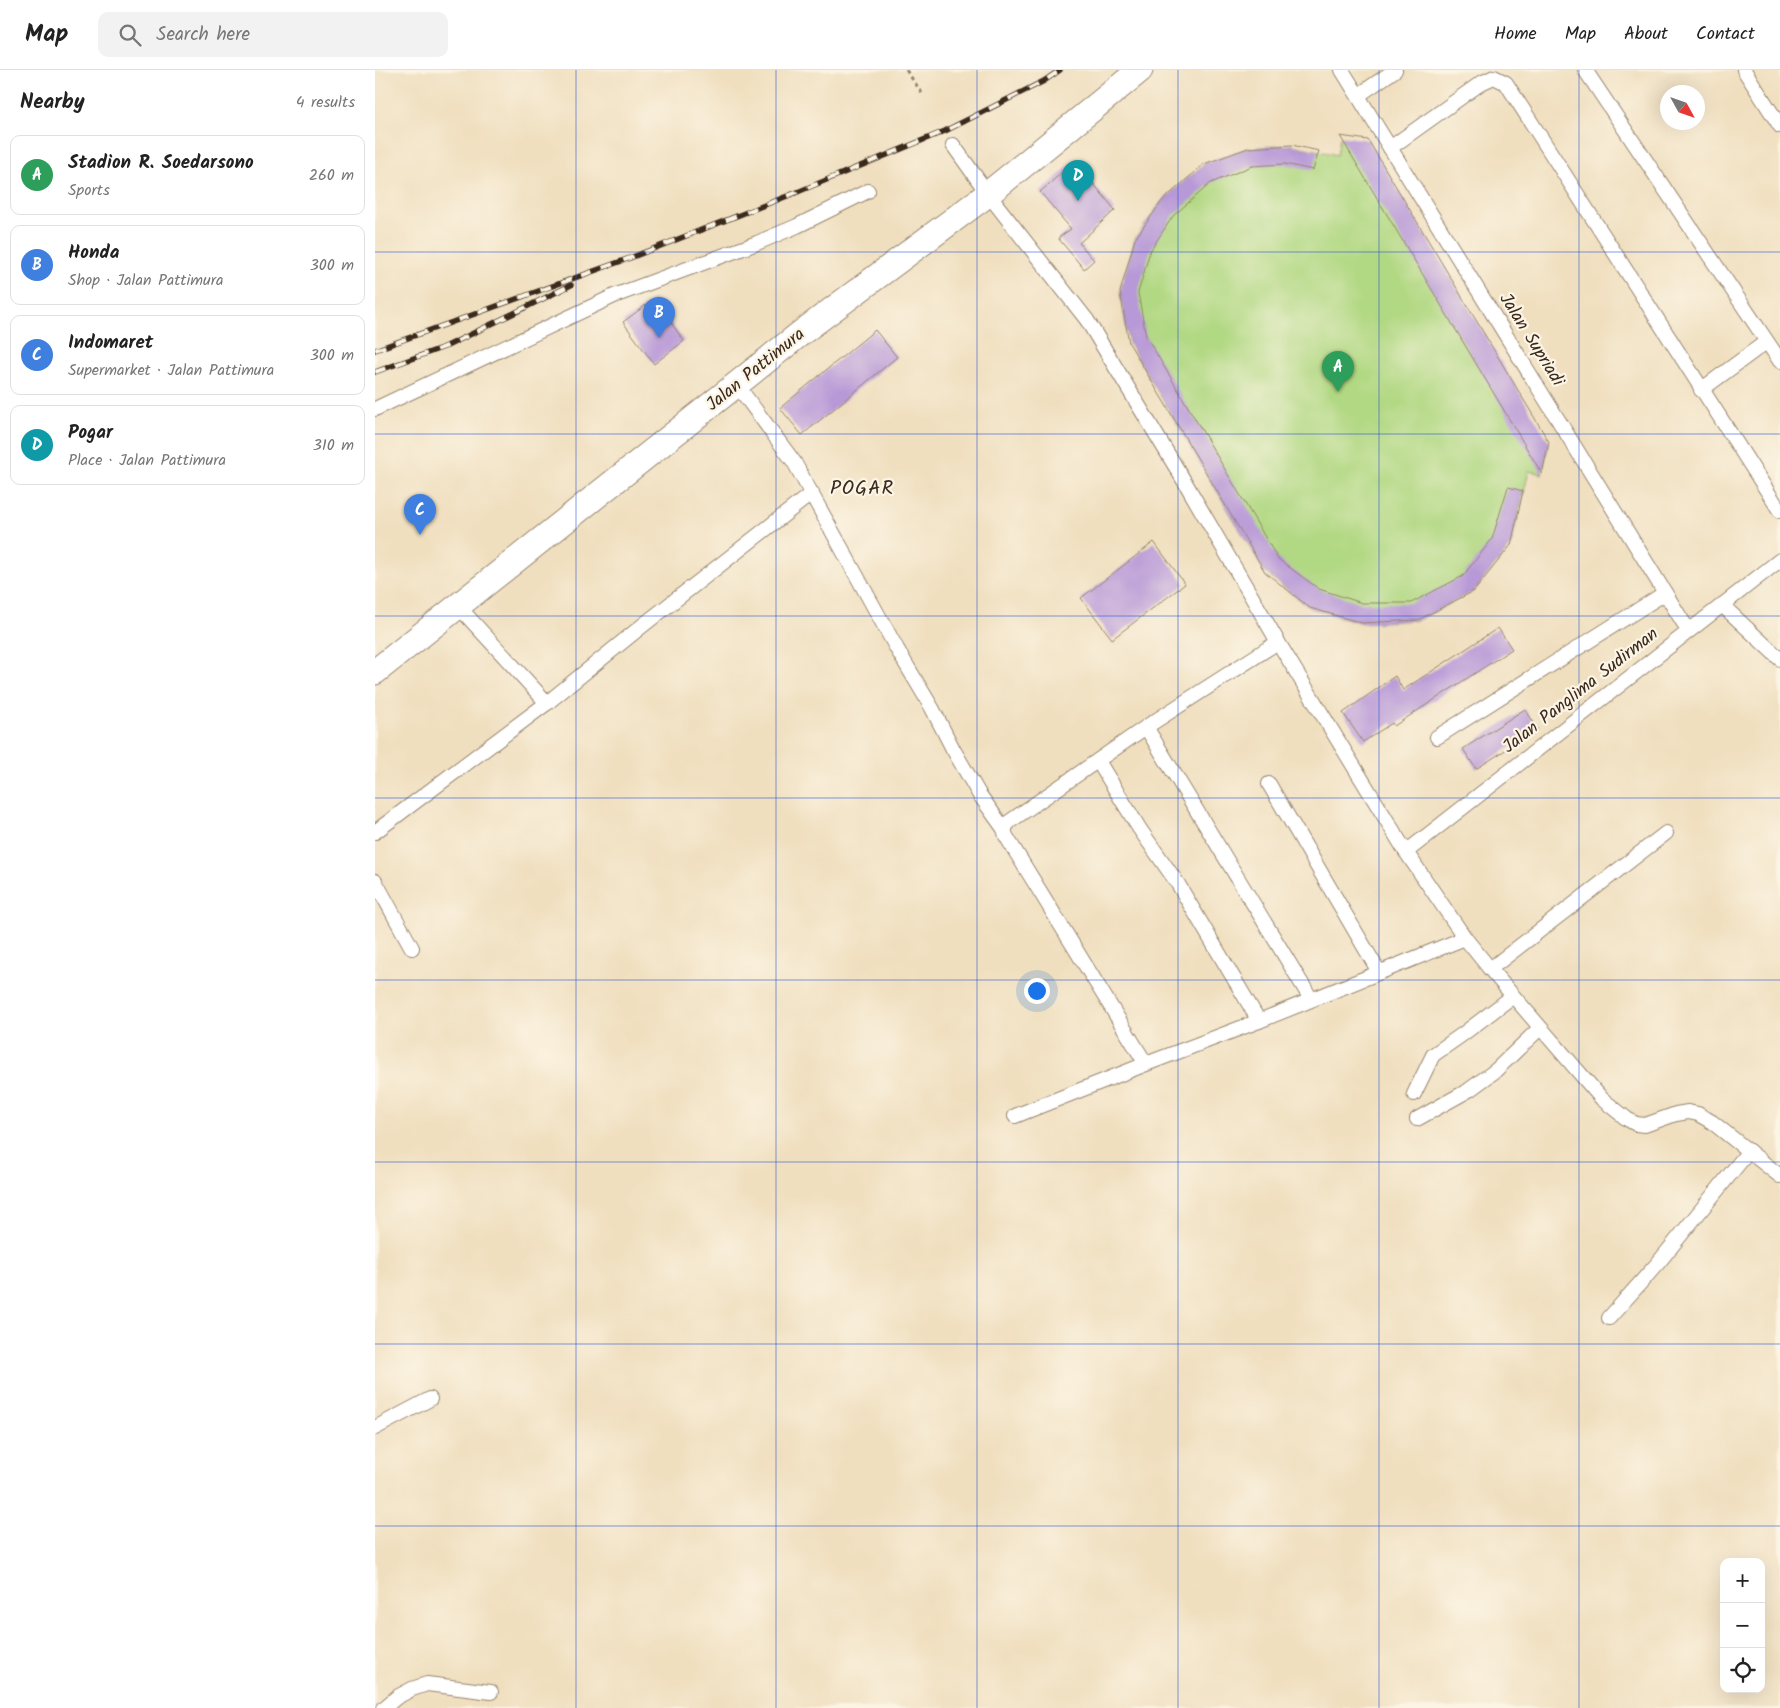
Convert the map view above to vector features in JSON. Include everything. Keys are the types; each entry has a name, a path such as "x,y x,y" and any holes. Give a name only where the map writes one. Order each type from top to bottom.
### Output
{"highway":[{"name":"Jalan Pattimura","path":"375,672 801,333 988,194 1140,70"}],"street":[{"name":"Jalan Supriadi","path":"1343,70 1688,630"},
{"path":"1359,95 1395,70"},
{"path":"1585,70 1780,361"},
{"path":"1744,70 1780,126"},
{"path":"1390,148 1481,83 1494,77 1506,82 1780,511"},
{"path":"953,145 988,194 1087,320 1187,484 1278,642 1406,852 1465,938 1540,1028 1603,1099 1627,1119 1637,1124 1645,1125 1676,1114 1688,1112 1698,1114 1712,1122 1780,1176"},
{"path":"375,409 614,296 757,243 797,226 868,191"},
{"path":"1701,390 1766,342"},
{"path":"737,385 794,462 897,649 932,708 953,750 979,794 1004,829 1006,836 1146,1064"},
{"path":"375,832 547,703 812,493"},
{"name":"Jalan Panglima Sudirman","path":"1406,852 1780,560"},
{"path":"1437,737 1665,593"},
{"path":"1722,605 1780,659"},
{"path":"458,606 547,703"},
{"path":"1004,829 1009,822 1146,727 1278,642"},
{"path":"1146,727 1311,999"},
{"path":"1099,761 1139,828 1178,884 1259,1021"},
{"path":"1269,784 1379,972"},
{"path":"1490,969 1667,833"},
{"path":"375,881 412,948"},
{"path":"1015,1116 1465,938"},
{"path":"1414,1094 1433,1054 1513,996"},
{"path":"1417,1119 1469,1090 1495,1071 1540,1028"},
{"path":"1609,1318 1658,1263 1749,1151"},
{"path":"375,1428 431,1399"},
{"path":"384,1708 397,1697 427,1684 491,1692"}],"path":[{"path":"906,70 924,96"}],"green space":[{"path":"1340,136 1549,442 1542,474 1529,471 1511,545 1474,591 1418,620 1362,623 1310,608 1265,572 1129,343 1120,292 1135,239 1162,201 1204,164 1248,148 1292,145 1337,155"}],"building":[{"path":"1340,136 1368,140 1549,442 1542,474"},
{"path":"1292,145 1319,151 1313,170 1285,164 1252,166 1211,183 1173,216 1150,251 1138,293 1146,336 1278,559 1319,589 1362,603 1411,603 1463,576 1492,539 1508,487 1523,491 1511,545 1474,591 1418,620 1362,623 1310,608 1265,572 1129,343 1120,292 1135,239 1162,201 1204,164 1248,148"},
{"path":"1075,161 1115,210 1079,243 1094,260 1084,269 1058,238 1071,229 1040,192"},
{"path":"654,299 684,341 654,364 623,322"},
{"path":"875,330 897,357 802,435 780,408"},
{"path":"1154,542 1185,584 1112,639 1081,598"},
{"path":"1498,628 1512,649 1394,726 1392,723 1363,742 1343,713 1395,676 1403,690"},
{"path":"1525,709 1538,729 1476,769 1463,749"}],"railway":[{"path":"375,350 630,258 795,193 945,131 1044,81 1060,70"},
{"path":"375,372 447,346 571,285"}],"place":[{"name":"Pogar","path":"1078,201"},
{"name":"Honda","path":"659,338"},
{"name":"Stadion R. Soedarsono","path":"1338,392"},
{"name":"Indomaret","path":"420,535"}],"district":[{"name":"POGAR","path":"862,489"}]}
